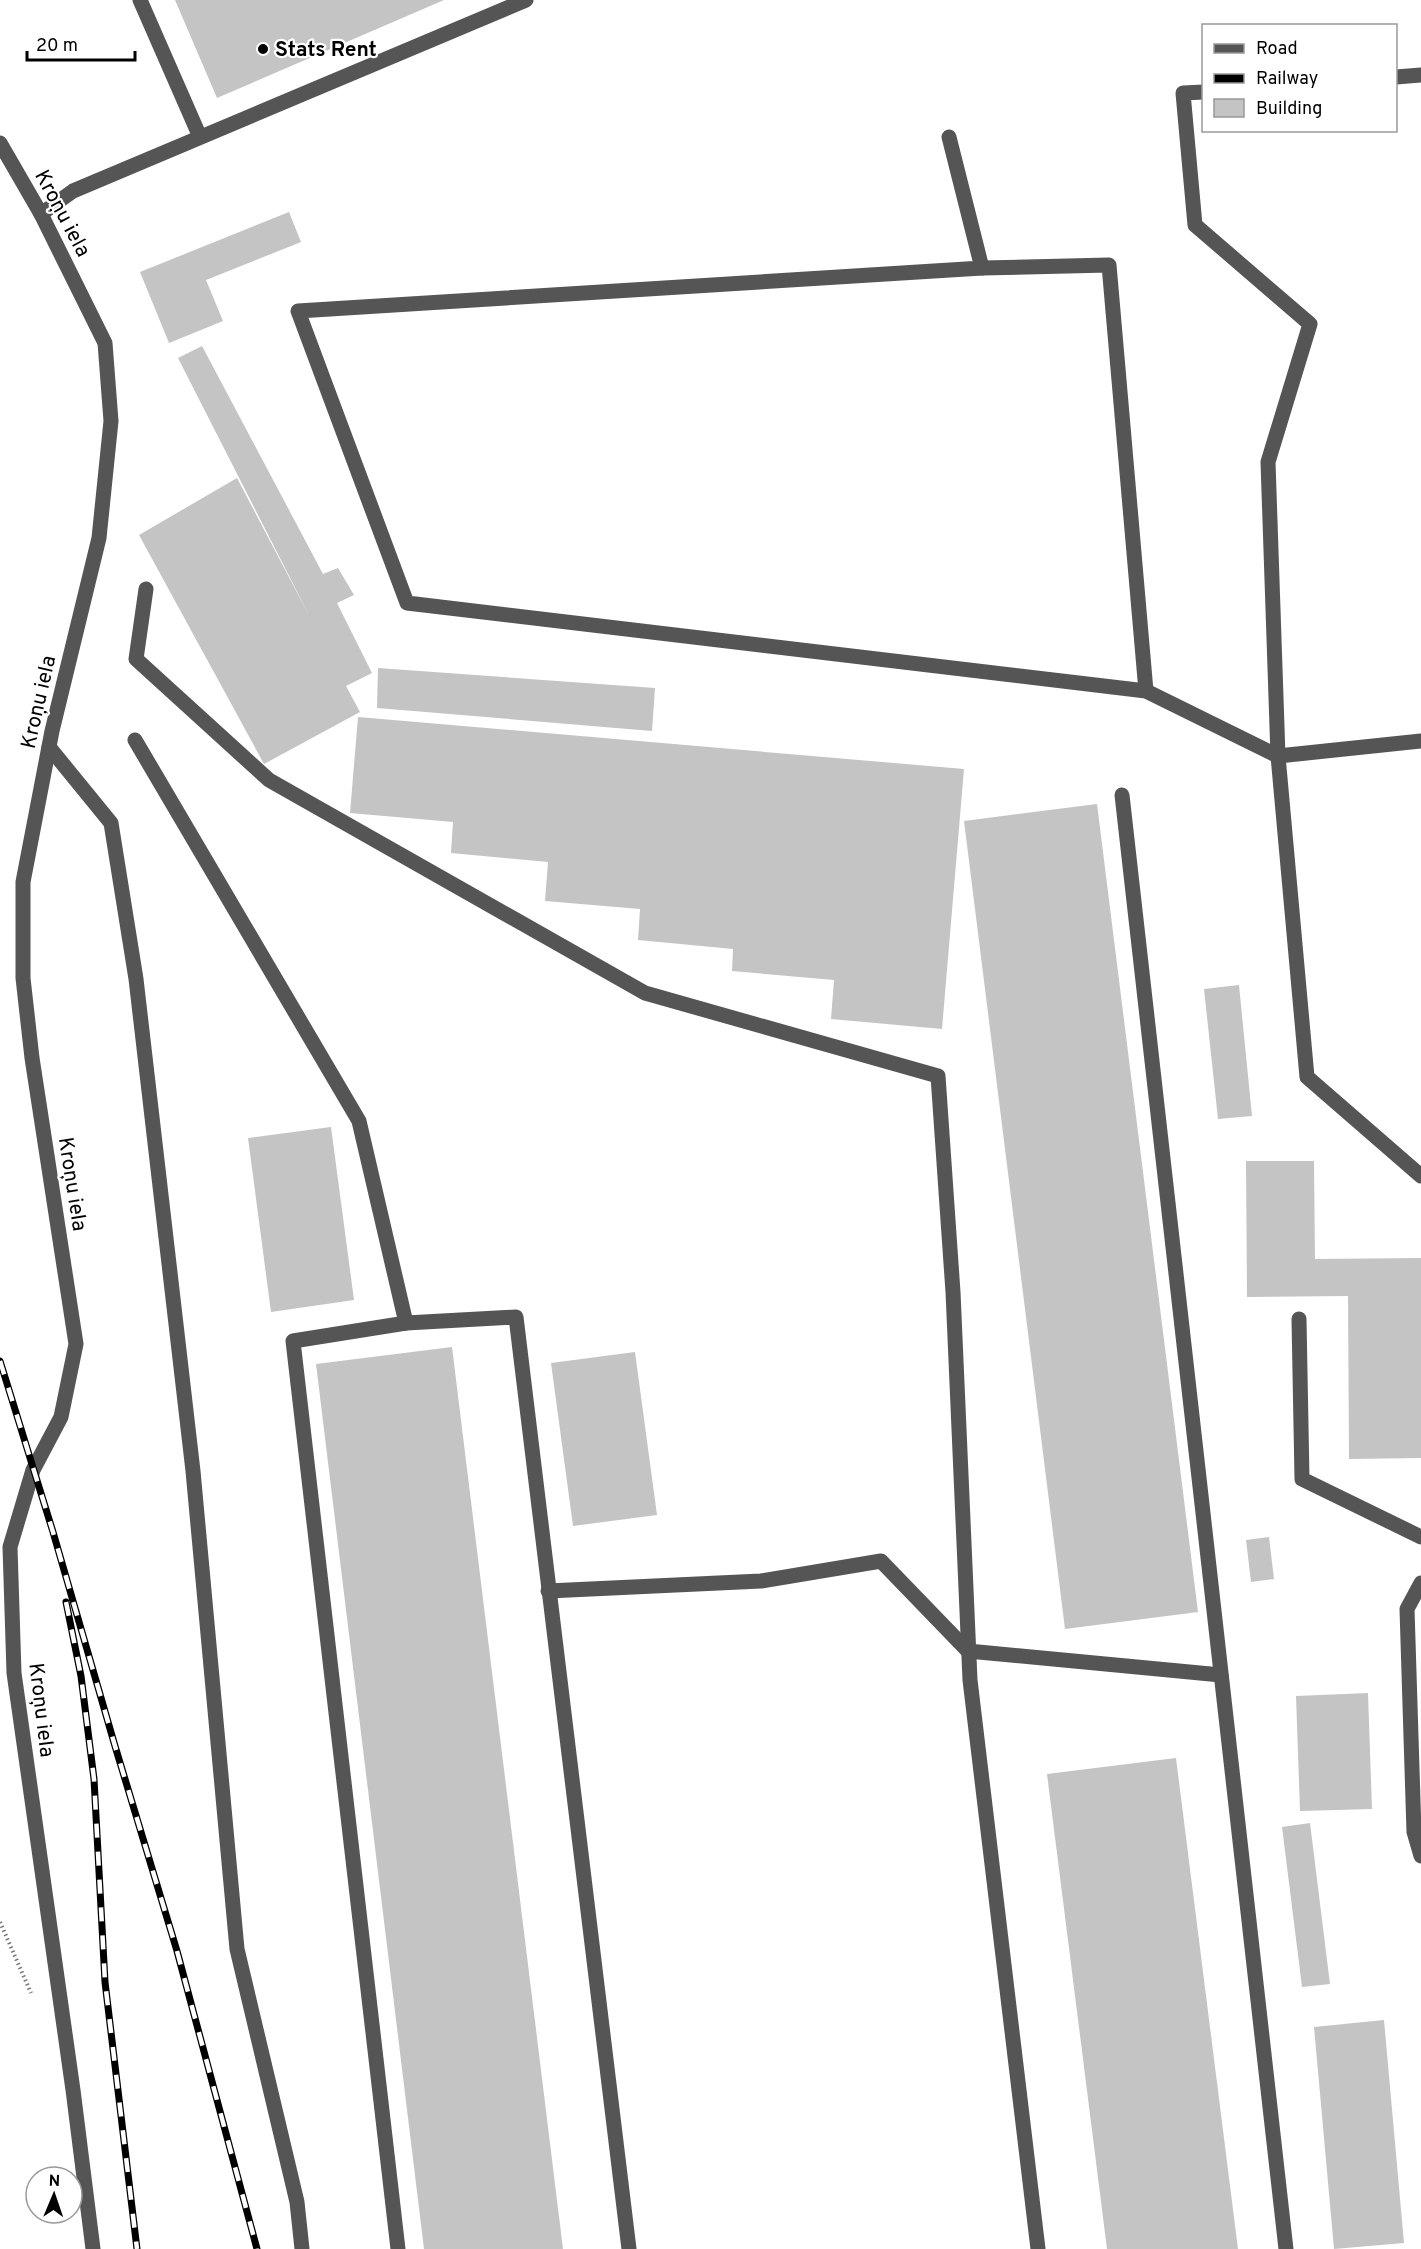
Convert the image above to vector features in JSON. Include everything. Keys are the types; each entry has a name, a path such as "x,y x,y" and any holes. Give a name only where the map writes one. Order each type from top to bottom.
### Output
{"street":[{"path":"140,0 200,137"},
{"path":"42,214 73,191 526,0"},
{"path":"1397,77 1421,75"},
{"path":"1202,92 1183,93 1195,225 1310,324 1268,462 1278,756 1307,1077 1421,1176"},
{"path":"949,137 982,268"},
{"name":"Kroņu iela","path":"0,143 42,214 105,343 111,421 99,538 49,747 23,882 23,978 34,1069 76,1344 61,1417 33,1470 10,1547 14,1673 93,2249"},
{"path":"1146,692 1109,265 982,268 298,312 407,603 1146,692 1278,756 1421,741"},
{"path":"146,589 136,658 269,780 645,993 938,1076 953,1292 971,1692 1038,2249"},
{"path":"135,740 359,1121 406,1323"},
{"path":"49,747 111,824 136,979 193,1471 237,1949 297,2202 302,2249"},
{"path":"1122,795 1286,2249"},
{"path":"398,2249 293,1341 406,1323 516,1317 629,2249"},
{"path":"1299,1319 1302,1479 1421,1538"},
{"path":"548,1591 761,1581 881,1561 968,1651 1221,1675"},
{"path":"1421,1583 1407,1609 1414,1832 1421,1856"}],"building":[{"name":"Stats Rent","path":"175,0 444,0 217,98"},
{"path":"289,212 301,242 206,280 223,321 169,343 140,272"},
{"path":"202,346 323,574 338,568 354,595 337,603 372,673 346,686 360,712 264,764 139,535 237,478 311,619 178,358"},
{"path":"378,668 655,688 652,731 377,708"},
{"path":"358,717 964,769 942,1029 831,1019 834,980 732,971 733,949 638,940 640,909 545,901 548,862 451,853 453,822 350,813"},
{"path":"1097,804 1198,1612 1065,1629 964,821"},
{"path":"1239,985 1252,1116 1218,1119 1204,989"},
{"path":"331,1127 354,1300 271,1312 248,1138"},
{"path":"1246,1161 1314,1161 1315,1259 1421,1258 1421,1458 1349,1459 1348,1296 1247,1297"},
{"path":"452,1347 563,2249 424,2249 316,1364"},
{"path":"635,1352 657,1515 573,1526 551,1363"},
{"path":"1269,1537 1274,1579 1251,1582 1246,1540"},
{"path":"1368,1693 1372,1809 1300,1811 1296,1696"},
{"path":"1176,1758 1238,2249 1107,2249 1047,1774"},
{"path":"1310,1823 1330,1984 1302,1987 1282,1827"},
{"path":"1384,2020 1404,2243 1334,2249 1314,2027"}],"railway":[{"path":"0,1361 177,1951 257,2249"},
{"path":"66,1602 81,1676 94,1779 105,1982 137,2249"}],"place":[{"name":"Stats Rent","path":"263,49"}]}
